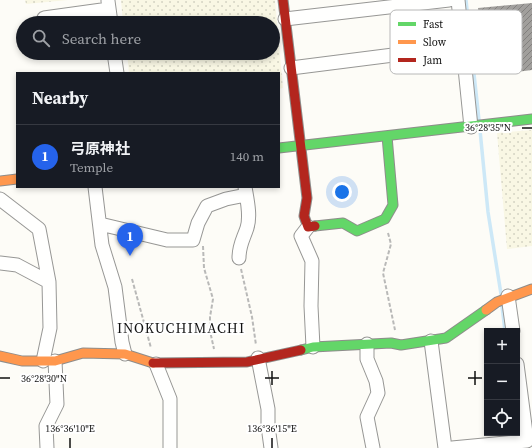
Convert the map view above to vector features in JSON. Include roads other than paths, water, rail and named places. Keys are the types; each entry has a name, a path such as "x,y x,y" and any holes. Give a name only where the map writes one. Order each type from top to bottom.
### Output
{"street":[{"path":"283,0 307,198 304,216 308,227"},
{"path":"285,19 449,0"},
{"path":"458,0 459,10"},
{"path":"53,16 108,4 110,16"},
{"path":"291,68 390,55"},
{"path":"115,60 117,72"},
{"path":"469,74 477,126"},
{"path":"280,148 532,120"},
{"path":"313,347 311,306 312,261 301,236 308,227 343,222 357,231 385,219 393,205 387,136"},
{"path":"0,181 16,179"},
{"path":"95,188 102,245 115,287 125,354"},
{"path":"100,224 167,240 194,240 198,222 207,206 245,191 248,227 239,246 239,258"},
{"path":"0,199 40,229 49,282 49,361 57,404 46,426 46,448"},
{"path":"0,263 17,265 49,282"},
{"path":"0,356 22,361 49,361 83,354 125,354 156,364 214,363 247,362 258,358 313,347 391,343 401,345 446,338 503,299 532,289"},
{"path":"503,299 512,328"},
{"path":"431,341 445,448"},
{"path":"367,344 367,358 376,381 378,393 367,417 373,448"},
{"path":"258,358 268,408 268,426 271,448"},
{"path":"156,364 170,400 170,448"},
{"path":"452,448 527,441 520,387"}],"waterway":[{"path":"466,0 467,10"},
{"path":"474,74 479,120"},
{"path":"480,130 488,212 501,294"},
{"path":"502,306 505,328"}],"place":[{"name":"弓原神社","path":"130,256"}],"district":[{"name":"INOKUCHIMACHI","path":"181,328"}]}
